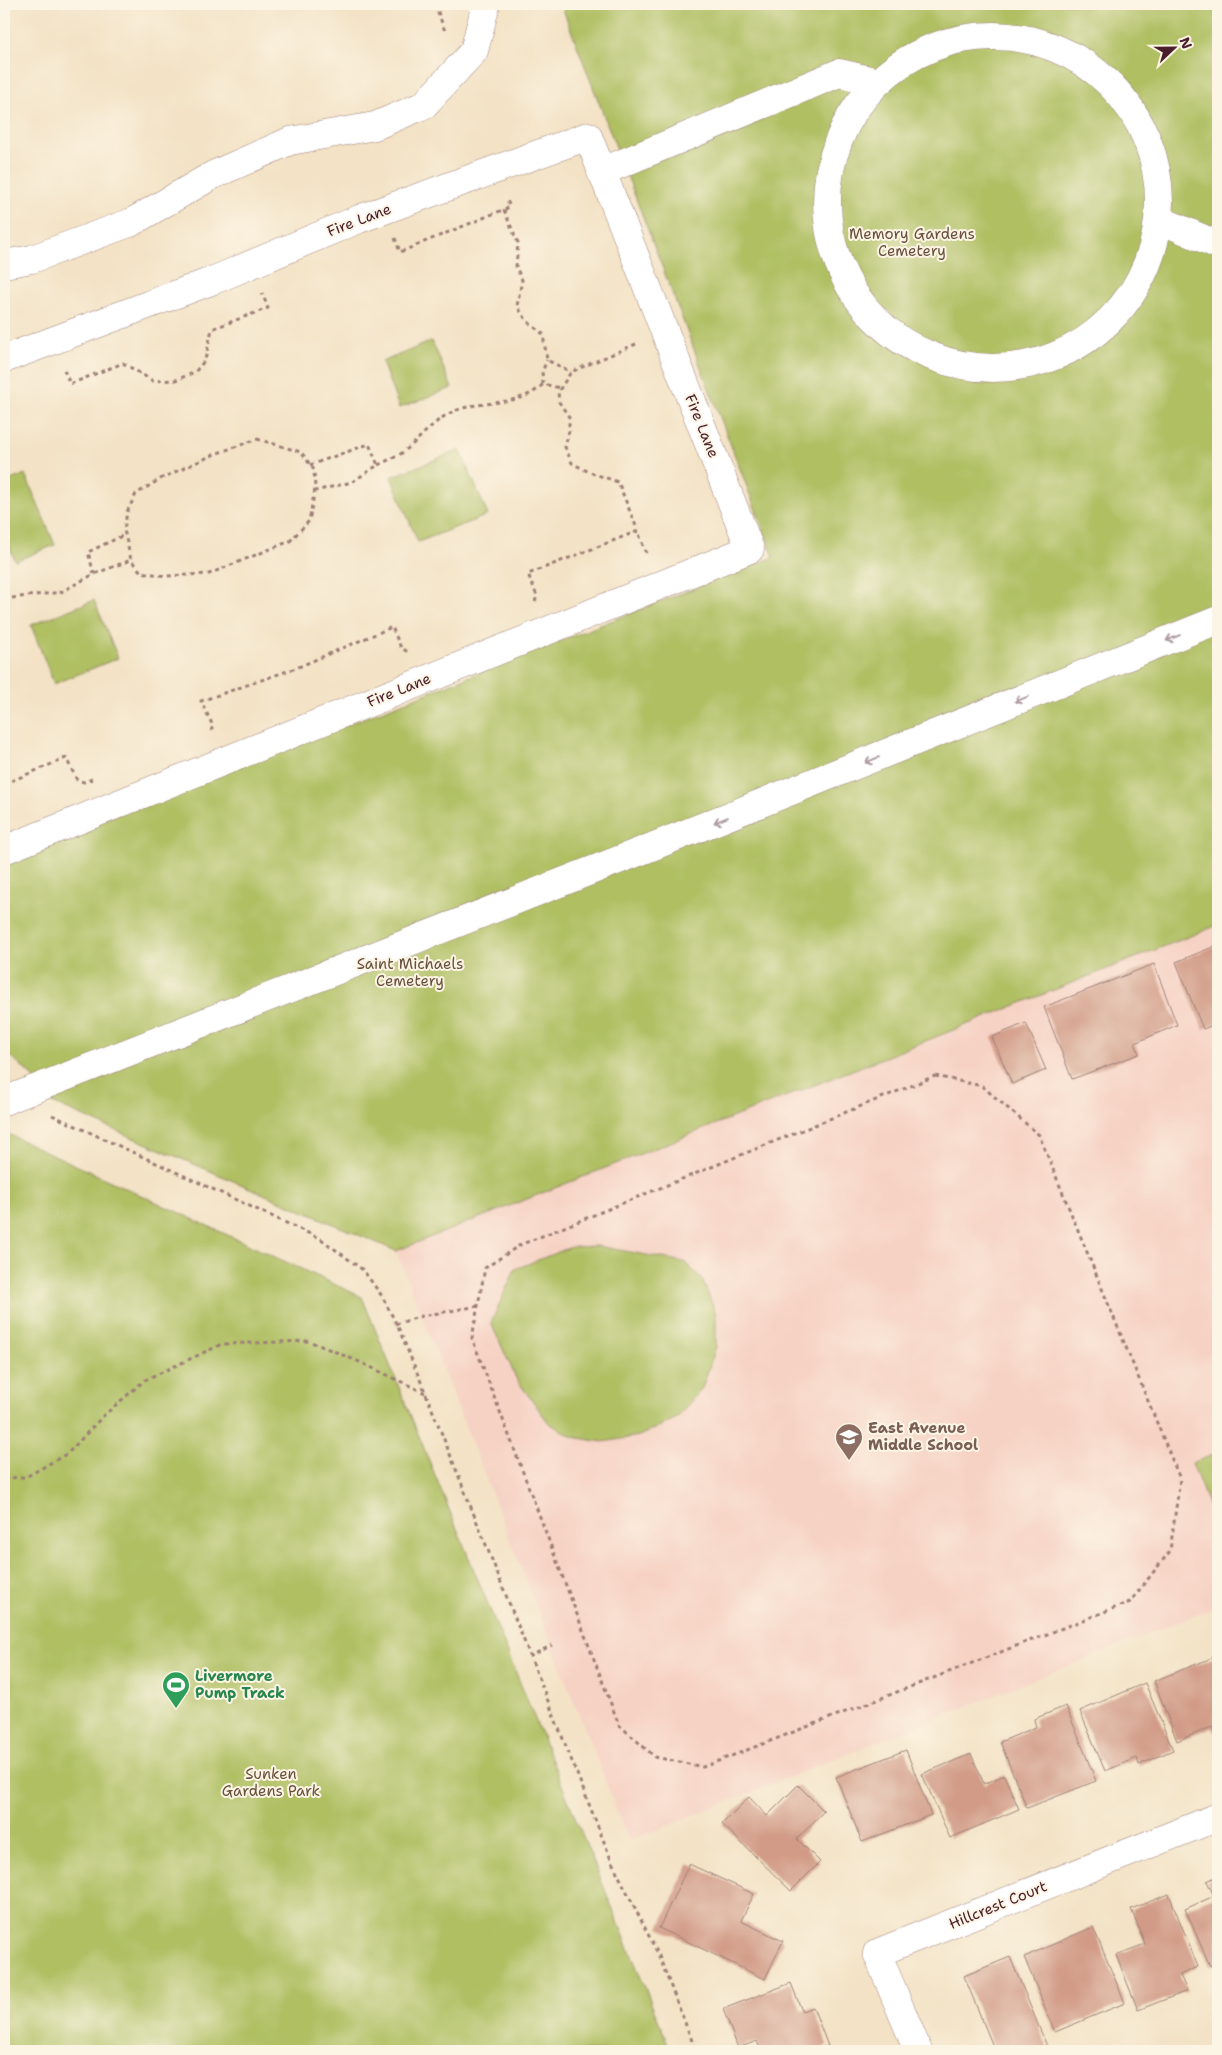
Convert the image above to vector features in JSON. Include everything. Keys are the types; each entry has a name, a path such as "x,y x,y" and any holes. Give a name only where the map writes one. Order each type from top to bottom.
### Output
{"street":[{"path":"4,264 32,259 132,222 213,175 290,141 375,126 424,105 474,51 486,4"},
{"path":"981,36 1020,38 1066,52 1090,67 1112,86 1130,109 1145,134 1154,162 1159,190 1158,219 1153,248 1142,275 1128,300 1109,322 1086,340 1061,354 1034,363 1005,368 986,368 948,362 921,351 896,337 874,318 856,295 842,270 830,233 828,185 833,156 844,129 858,104 878,82 900,64 925,50 953,40 981,36"},
{"path":"601,172 839,73 878,82"},
{"name":"Fire Lane","path":"4,359 214,280 359,219 588,136 750,548 4,850"},
{"path":"1158,219 1218,245"},
{"path":"9,1100 658,845 1218,620"},
{"name":"Hillcrest Court","path":"918,2051 877,1953 1218,1817"}],"path":[{"path":"315,491 352,482 402,452 449,413 535,393 543,384 542,372 547,360 543,334 527,321 517,306 522,280 516,267 518,243 504,210 400,252 392,232"},
{"path":"63,367 70,384 123,364 153,381 176,380 195,372 205,360 212,329 268,308 259,284"},
{"path":"642,341 571,372 558,392 560,402 569,417 569,431 565,447 572,462 618,482 645,551 650,555 658,553"},
{"path":"547,360 571,372"},
{"path":"543,384 560,388"},
{"path":"257,438 301,452 314,470 315,491 309,521 290,540 209,574 158,575 142,572 132,560 124,535 127,512 136,494 162,478 215,454 257,438"},
{"path":"310,465 369,444 378,466"},
{"path":"527,605 536,601 537,596 528,574 638,531"},
{"path":"94,574 88,552 124,535"},
{"path":"4,599 61,592 94,574 132,560"},
{"path":"203,735 212,731 213,726 201,701 296,668 392,627 401,648 406,653 413,650"},
{"path":"4,784 66,758 77,780 84,782 95,778"},
{"path":"935,1076 982,1086 1039,1135 1180,1479 1170,1551 1130,1602 703,1767 655,1756 619,1724 472,1338 478,1306 486,1268 520,1245 935,1076"},
{"path":"9,1100 321,1239 363,1270 382,1296 426,1394 612,1862 659,1956 696,2051"},
{"path":"396,1324 422,1316 478,1306"},
{"path":"4,1478 26,1477 68,1453 103,1416 145,1380 222,1344 308,1341 362,1363 426,1394"},
{"path":"529,1657 552,1645"}],"shaded area":[{"name":"East Avenue Middle School","path":"1218,925 1218,1606 629,1841 396,1251"}],"green space":[{"name":"Saint Michaels Cemetery","path":"561,4 1218,4 1218,925 396,1251 45,1100 34,1078 4,1050 4,859 774,557"},
{"path":"432,341 452,388 399,408 382,362"},
{"path":"460,450 488,515 418,542 391,477"},
{"path":"25,474 55,545 15,561 4,532 4,483"},
{"path":"94,600 118,658 54,684 31,625"},
{"name":"Sunken Gardens Park","path":"4,1132 362,1297 671,2051 4,2051"},
{"path":"598,1246 684,1262 702,1279 716,1314 716,1347 702,1388 677,1418 639,1436 603,1442 573,1437 549,1423 517,1380 491,1323 515,1269 571,1247"},
{"path":"1218,1453 1218,1530 1192,1463"}],"building":[{"path":"1218,945 1218,1023 1203,1029 1176,962"},
{"path":"1154,964 1177,1025 1135,1043 1139,1054 1072,1079 1044,1007"},
{"path":"1026,1023 1046,1070 1012,1084 992,1037"},
{"path":"1217,1656 1218,1735 1216,1736 1212,1727 1177,1741 1154,1681"},
{"path":"1145,1683 1173,1750 1139,1765 1137,1758 1105,1771 1080,1711"},
{"path":"1066,1706 1096,1781 1027,1808 1000,1742 1036,1727 1034,1719"},
{"path":"906,1750 931,1815 862,1842 836,1777"},
{"path":"971,1754 984,1784 1004,1775 1019,1809 950,1838 922,1774"},
{"path":"798,1785 824,1811 797,1839 820,1862 791,1891 722,1824 749,1797 767,1816"},
{"path":"689,1864 754,1894 741,1921 783,1941 765,1979 659,1928"},
{"path":"1218,1876 1218,1963 1210,1966 1185,1909 1214,1896 1207,1881"},
{"path":"1169,1894 1198,1967 1180,1975 1187,1991 1138,2010 1116,1955 1145,1944 1131,1909"},
{"path":"1093,1927 1125,2003 1055,2032 1024,1957"},
{"path":"1010,1957 1049,2051 995,2051 964,1976"},
{"path":"791,1983 802,2011 813,2007 828,2046 815,2051 761,2051 757,2041 738,2048 723,2009"}],"place":[{"name":"East Avenue Middle School","path":"849,1461"},
{"name":"Livermore Pump Track","path":"176,1709"}],"park label":[{"name":"Memory Gardens Cemetery","path":"912,242"}]}
